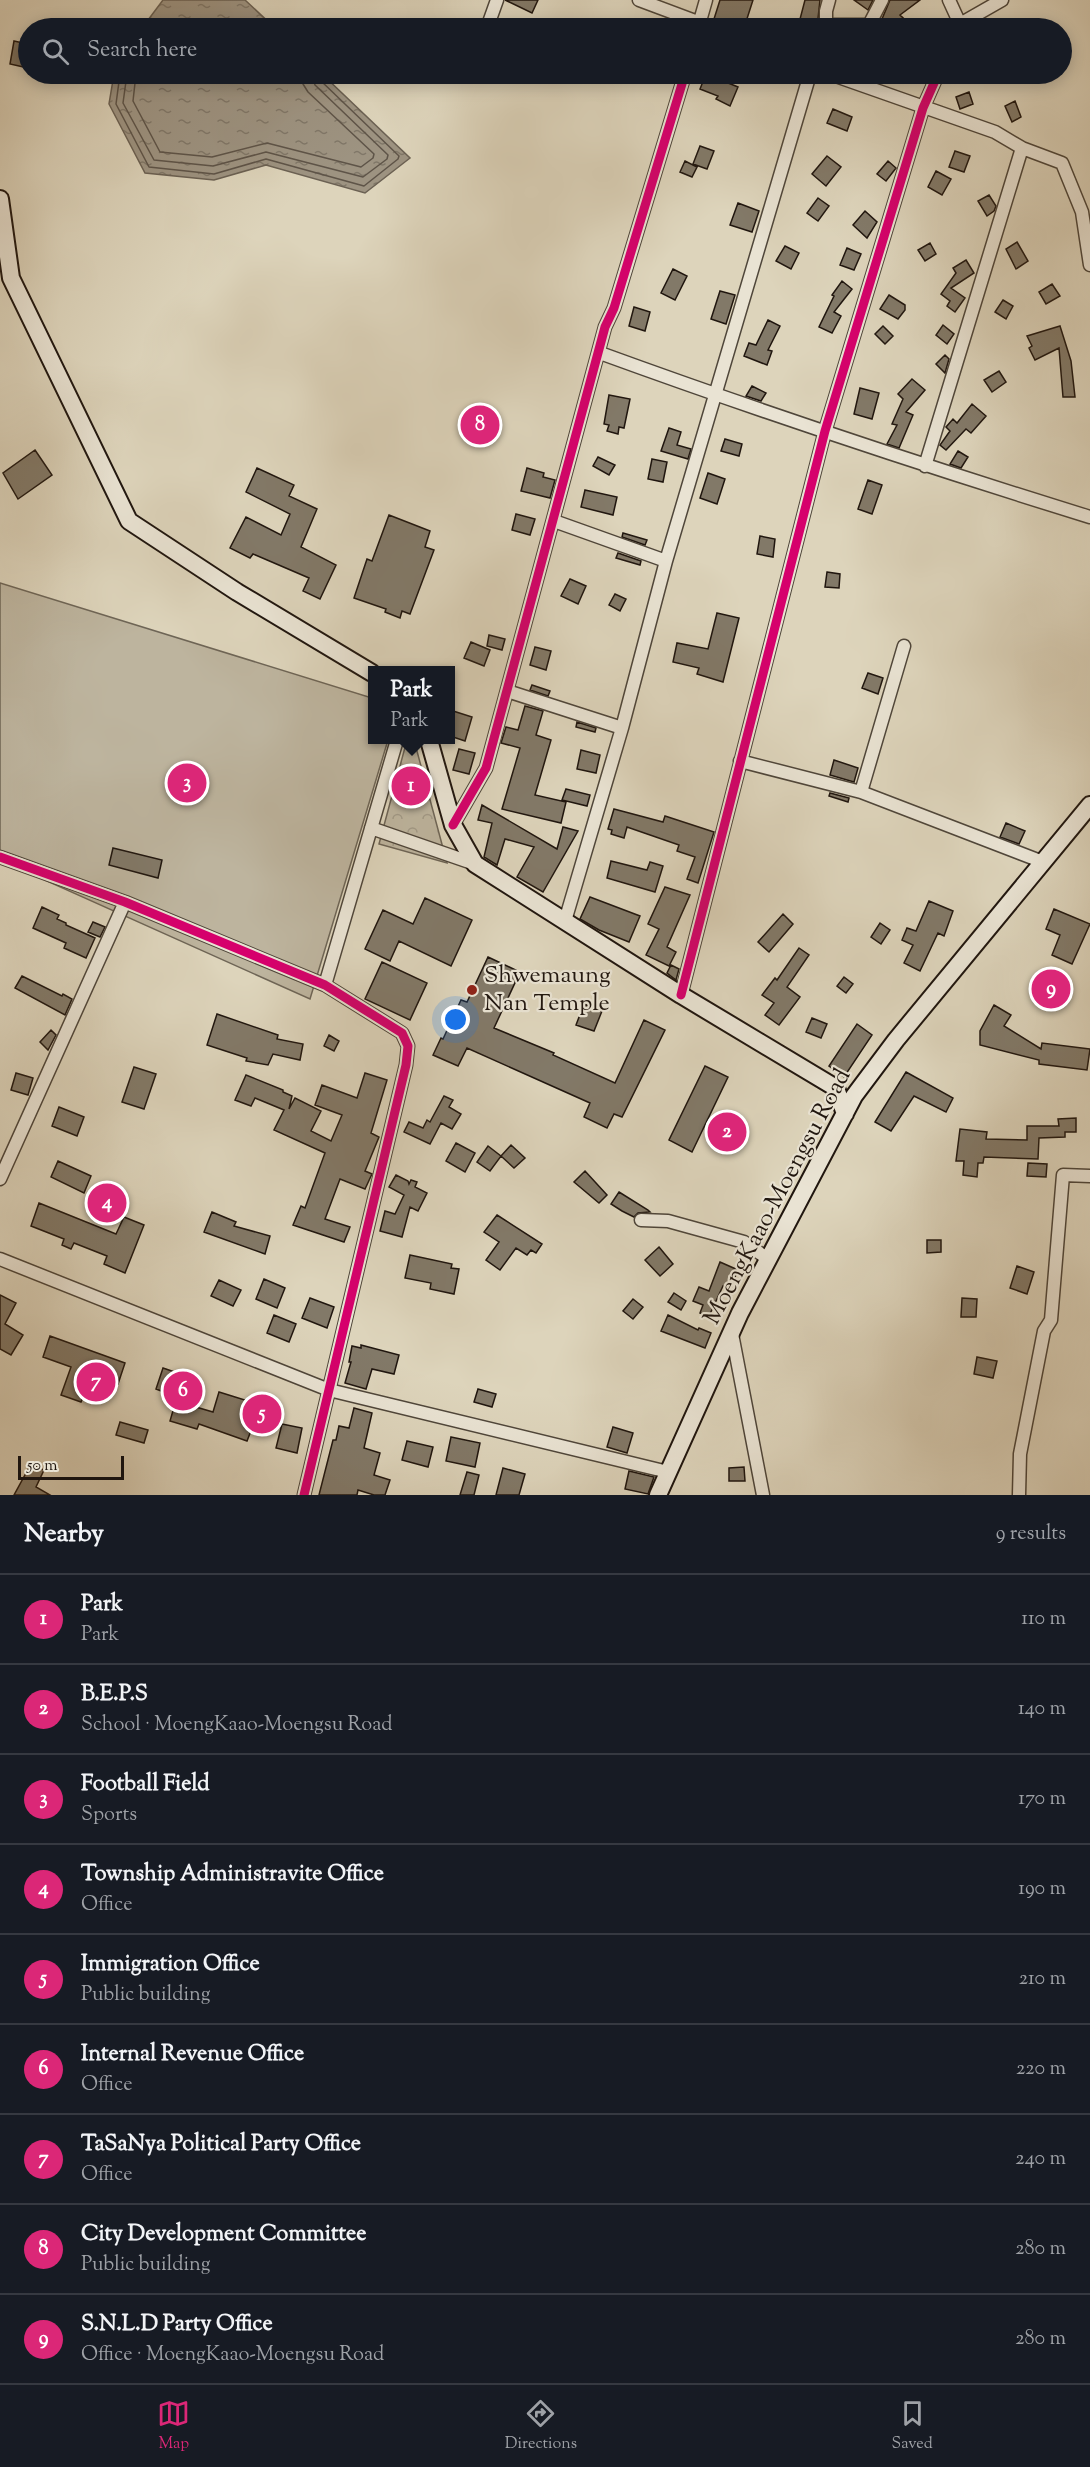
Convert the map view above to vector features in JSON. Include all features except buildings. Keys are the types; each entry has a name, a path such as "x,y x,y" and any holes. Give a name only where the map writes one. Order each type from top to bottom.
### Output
{"main road":[{"path":"0,199 11,278 129,521 237,592 368,671"},
{"path":"430,744 453,825 474,864 681,995 836,1088 845,1114"},
{"name":"MoengKaao-Moengsu Road","path":"658,1495 768,1259 865,1079 1090,805"},
{"path":"836,1088 865,1079"}],"street":[{"path":"491,18 497,0"},
{"path":"639,0 681,18"},
{"path":"701,18 706,0"},
{"path":"826,18 829,0"},
{"path":"873,18 882,0"},
{"path":"949,0 956,18"},
{"path":"972,18 1002,0"},
{"path":"453,825 486,768 600,353 605,327 614,308 682,84"},
{"path":"565,921 622,728 666,561 807,84"},
{"path":"857,84 995,132 1022,148 1062,163 1082,212 1090,265"},
{"path":"681,995 825,430 923,108 934,84"},
{"path":"926,466 1022,148"},
{"path":"600,353 926,466 1090,517"},
{"path":"554,521 666,561"},
{"path":"861,792 904,646"},
{"path":"507,691 622,728"},
{"path":"325,985 396,744"},
{"path":"740,761 861,792 1043,862"},
{"path":"371,828 474,864"},
{"path":"0,857 125,902 325,985 402,1033 408,1046 406,1065 304,1495"},
{"path":"0,1179 125,902"},
{"path":"1019,1495 1020,1454 1044,1331 1051,1320 1063,1175 1090,1176"},
{"path":"641,1220 668,1221 744,1242 768,1259"},
{"path":"0,1259 329,1390 668,1472"},
{"path":"732,1334 763,1495"}],"green space":[{"path":"0,583 368,697 368,744 387,744 310,999 0,860"},
{"path":"406,744 415,744 447,863 379,844"}],"water":[{"path":"163,0 245,0 264,18 150,18"},
{"path":"112,84 332,84 410,158 365,193 266,165 214,180 145,173 109,104"}],"cycle path":[{"path":"453,825 486,768 605,327 614,308 682,84"},
{"path":"681,995 825,431 923,108 934,84"},
{"path":"0,857 125,902 325,985 402,1033 408,1046 406,1065 304,1495"}],"place":[{"name":"City Development Committee","path":"480,425"},
{"name":"Football Field","path":"187,783"},
{"name":"Park","path":"411,786"},
{"name":"S.N.L.D Party Office","path":"1051,989"},
{"name":"Shwemaung Nan Temple","path":"472,990"},
{"name":"B.E.P.S","path":"727,1132"},
{"name":"Township Administravite Office","path":"107,1203"},
{"name":"TaSaNya Political Party Office","path":"96,1382"},
{"name":"Internal Revenue Office","path":"183,1391"},
{"name":"Immigration Office","path":"262,1414"}]}
